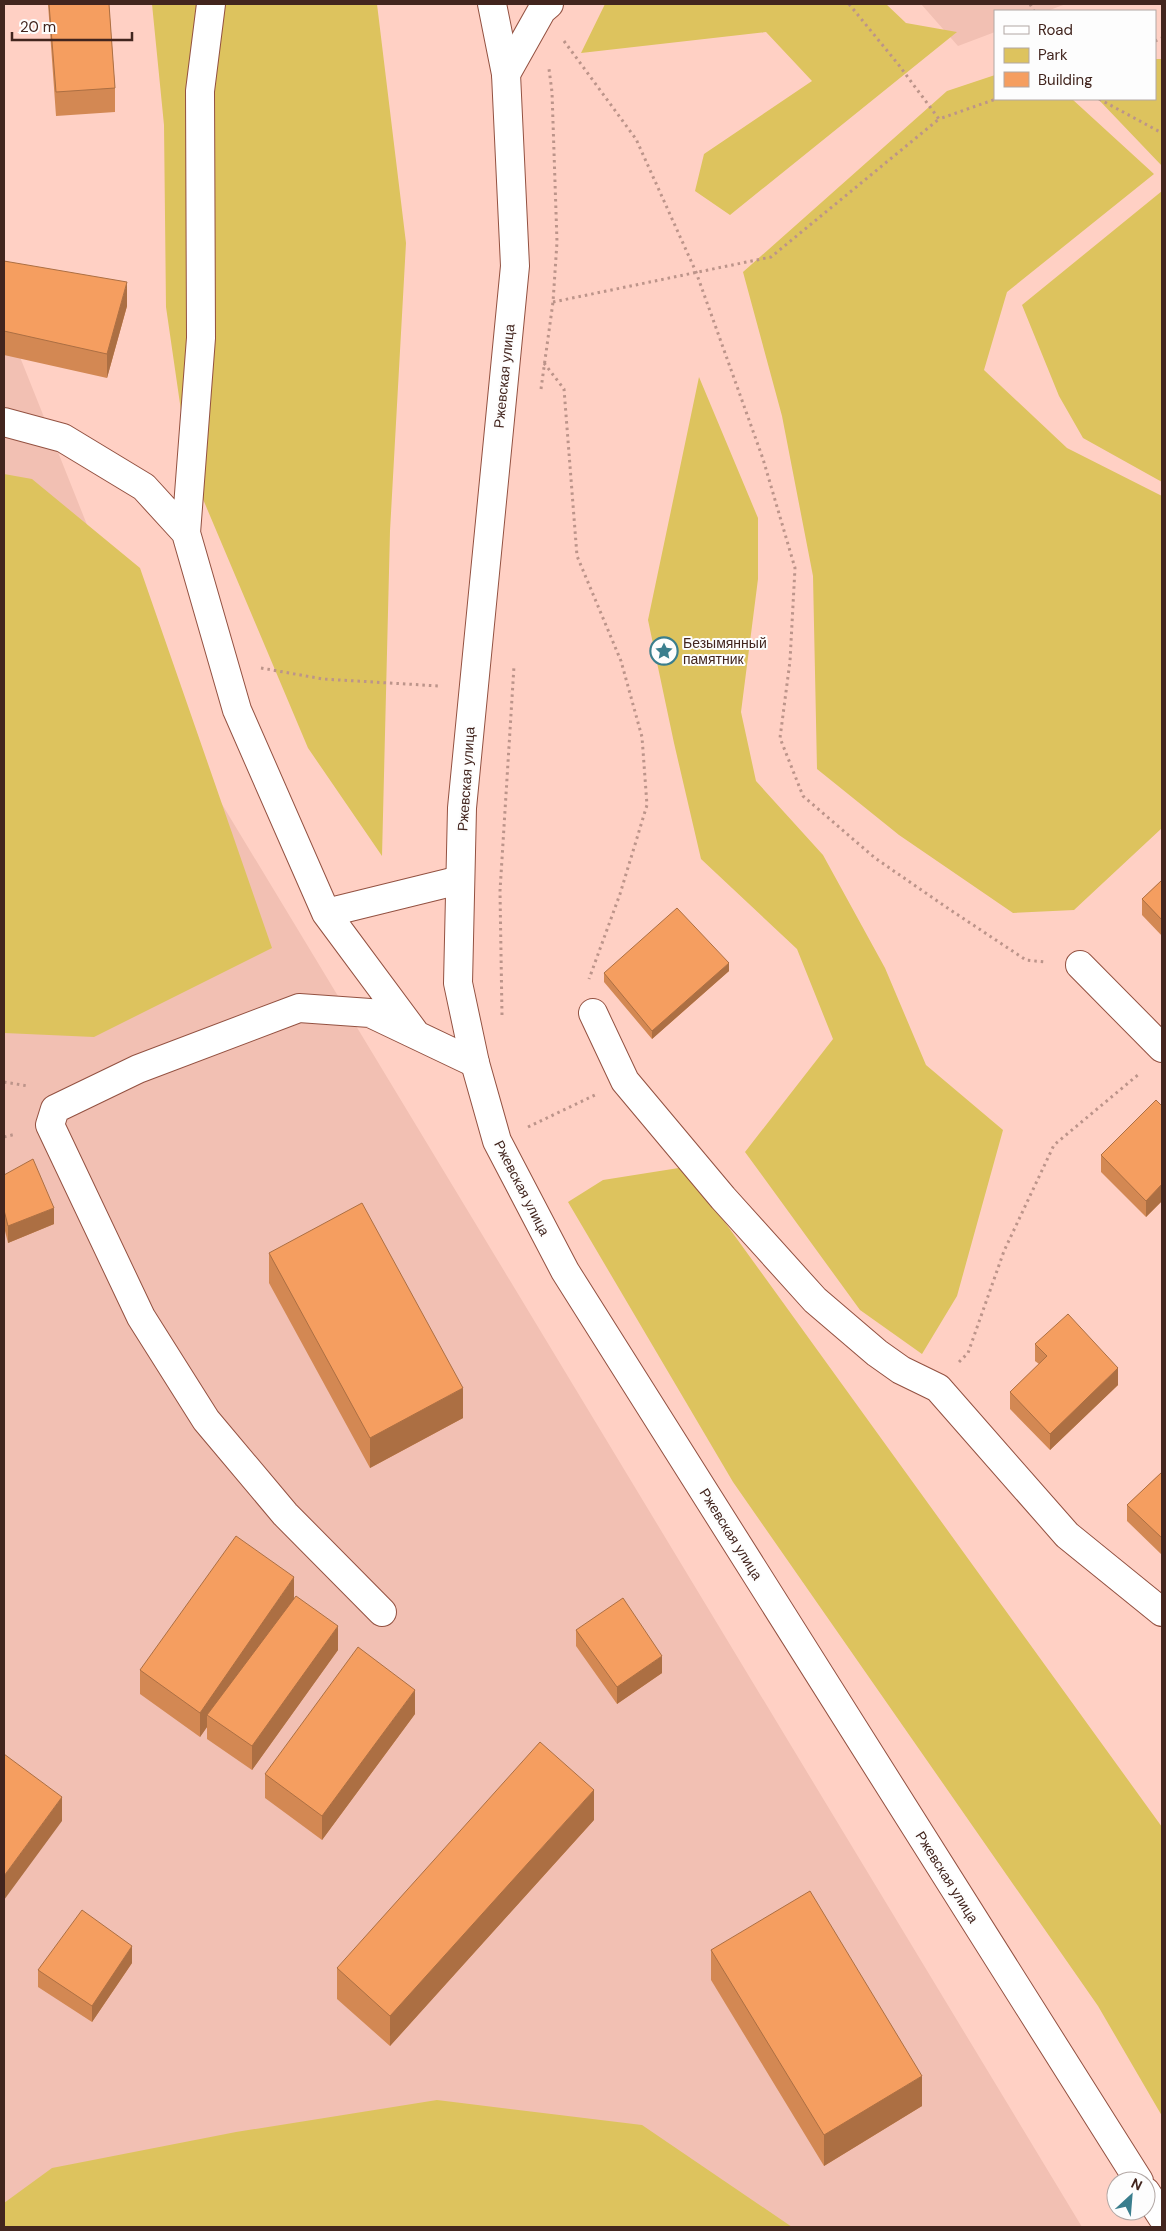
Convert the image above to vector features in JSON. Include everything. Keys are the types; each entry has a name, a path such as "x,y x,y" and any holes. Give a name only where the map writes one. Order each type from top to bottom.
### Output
{"street":[{"path":"211,4 200,91 201,338 186,533 237,710 326,913 416,1034"},
{"name":"Ржевская улица","path":"492,4 506,74 515,266 462,808 458,983 475,1063 497,1141 565,1271 1133,2171"},
{"path":"506,74 542,6"},
{"path":"4,422 63,438 128,477 144,487 186,533"},
{"path":"326,913 460,880"},
{"path":"1080,966 1162,1048"},
{"path":"382,1612 285,1514 206,1420 141,1317 50,1125 55,1109 138,1069 299,1008 370,1013 475,1063"},
{"path":"593,1013 625,1081 723,1198 815,1300 877,1354 901,1370 938,1388 1067,1535 1162,1612"}],"path":[{"path":"849,4 898,64 939,119"},
{"path":"542,6 636,139 696,272 763,459 795,568 790,661 780,738 803,796 875,858 1026,960 1080,966"},
{"path":"540,392 553,302 558,242 552,92 549,65"},
{"path":"553,302 771,257 939,119 994,100"},
{"path":"1101,100 1162,133"},
{"path":"539,356 564,390 577,556 621,661 642,737 646,805 620,894 589,979 593,1013"},
{"path":"503,1023 500,891 514,660"},
{"path":"223,662 323,678 473,688"},
{"path":"938,1388 968,1352 1004,1251 1054,1145 1141,1073"},
{"path":"497,1141 625,1081"}],"shaded area":[{"path":"921,4 1066,4 1050,10 994,10 994,32 958,46"},
{"path":"4,317 153,690 1082,2227 4,2227"}],"green space":[{"path":"152,4 377,4 406,243 390,531 382,856 308,748 189,466 166,307 164,125"},
{"path":"605,4 886,4 906,23 957,32 730,215 695,191 704,154 812,81 766,32 581,53"},
{"path":"1156,59 1162,59 1162,166 1099,100 1156,100"},
{"path":"994,75 994,100 1073,100 1154,174 1007,292 984,370 1067,448 1162,496 1162,828 1074,910 1013,913 899,835 817,769 813,576 782,416 743,272 947,91"},
{"path":"1162,191 1162,482 1083,438 1059,396 1022,305"},
{"path":"699,377 758,518 758,579 741,712 756,781 823,855 885,968 926,1065 1003,1130 957,1296 922,1354 860,1310 745,1152 833,1039 797,949 701,859 648,620"},
{"path":"4,474 32,479 140,568 272,948 94,1037 4,1033"},
{"path":"685,1167 1162,1827 1162,2116 1098,2006 733,1482 568,1202 603,1180"},
{"path":"437,2100 642,2125 792,2227 4,2227 4,2203 52,2168 236,2132"}],"building":[{"path":"49,4 109,4 115,88 56,92"},
{"path":"4,261 127,282 107,354 4,331"},
{"path":"1162,880 1162,920 1142,899"},
{"path":"677,908 729,963 652,1031 604,973"},
{"path":"1156,1100 1162,1106 1162,1184 1146,1201 1101,1155"},
{"path":"33,1159 54,1208 8,1226 4,1210 4,1175"},
{"path":"362,1203 463,1388 370,1438 269,1253"},
{"path":"1068,1314 1118,1368 1050,1434 1010,1392 1047,1356 1035,1344"},
{"path":"1162,1472 1162,1538 1127,1505"},
{"path":"236,1536 294,1577 200,1713 140,1670"},
{"path":"296,1596 338,1626 252,1746 207,1715"},
{"path":"623,1598 662,1656 617,1687 576,1630"},
{"path":"358,1647 415,1690 322,1816 265,1774"},
{"path":"540,1742 594,1790 390,2016 337,1968"},
{"path":"4,1754 62,1797 4,1876"},
{"path":"810,1891 922,2076 824,2135 711,1950"},
{"path":"82,1910 132,1946 92,2006 38,1970"}],"place":[{"name":"Безымянный памятник","path":"664,651"}]}
